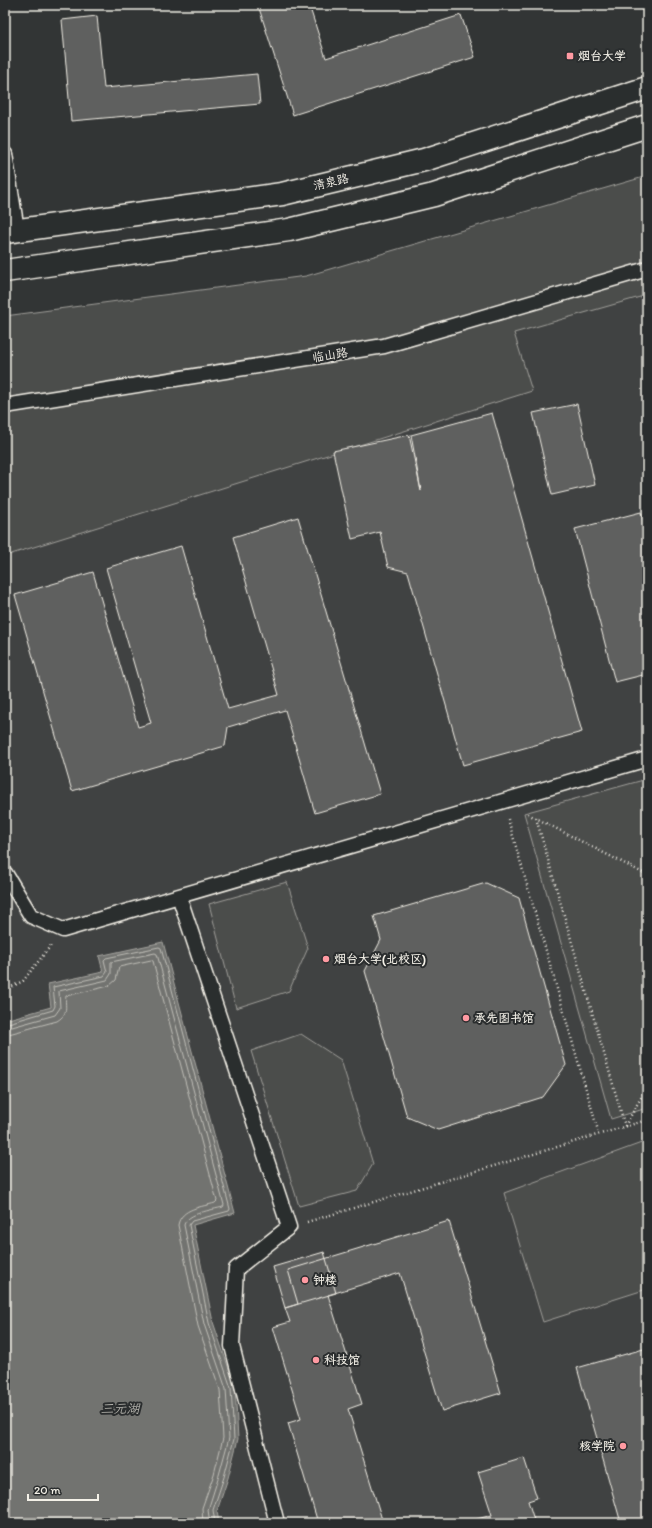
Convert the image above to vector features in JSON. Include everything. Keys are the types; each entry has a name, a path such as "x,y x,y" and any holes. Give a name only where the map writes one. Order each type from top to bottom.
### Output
{"main road":[{"name":"清泉路","path":"11,226 45,226 282,194 424,160 647,88"},
{"path":"5,270 289,230 434,196 647,126"}],"lane":[{"path":"5,154 11,226"},
{"name":"临山路","path":"5,406 384,346 647,269"},
{"path":"5,873 31,916 63,930 647,759"},
{"path":"179,896 289,1228 236,1269 232,1346 277,1523"}],"path":[{"path":"502,801 647,874"},
{"path":"502,801 599,1134"},
{"path":"536,818 625,1126"},
{"path":"5,990 23,981 63,930"},
{"path":"625,1126 647,1086"},
{"path":"289,1228 647,1120"}],"shaded area":[{"path":"647,176 647,295 514,333 532,391 5,556 5,316 306,276"},
{"name":"烟台大学(北校区)","path":"647,235 647,1523 5,1523 5,394"},
{"path":"647,779 647,1108 611,1119 524,813"},
{"path":"287,882 308,948 289,991 236,1008 209,904"},
{"path":"301,1034 341,1060 373,1164 357,1191 299,1206 251,1051"},
{"path":"647,1141 647,1289 543,1322 504,1193"}],"water":[{"name":"三元湖","path":"163,942 235,1213 193,1225 213,1322 235,1387 238,1439 228,1478 217,1511 219,1523 5,1523 5,1020 51,1007 48,984 103,972 99,956"}],"building":[{"path":"258,5 309,5 326,58 461,15 475,57 293,115"},
{"path":"97,16 104,88 257,74 260,104 71,121 62,20"},
{"path":"577,404 595,485 552,495 533,413"},
{"path":"492,413 582,732 463,765 408,572 388,567 380,532 352,539 333,451 409,435 421,491 411,435"},
{"path":"641,512 647,534 647,674 615,682 575,529"},
{"path":"298,517 380,794 315,813 285,710 228,727 225,746 72,791 15,595 93,572 138,727 151,723 106,568 181,546 228,709 279,695 233,537"},
{"name":"承先图书馆","path":"486,883 519,898 566,1065 543,1097 438,1130 407,1117 365,971 381,940 374,916"},
{"name":"科技馆","path":"449,1221 501,1393 442,1411 400,1273 328,1295 362,1404 348,1409 383,1523 318,1523 288,1423 301,1419 273,1327 290,1322 285,1308 298,1304 288,1270"},
{"name":"钟楼","path":"324,1252 336,1293 285,1308 273,1267"},
{"name":"核学院","path":"647,1348 647,1523 621,1523 577,1368"},
{"path":"524,1458 537,1498 528,1501 535,1523 478,1523 477,1519 492,1515 478,1472"}],"place":[{"name":"烟台大学","path":"570,56"},
{"name":"烟台大学(北校区)","path":"326,959"},
{"name":"承先图书馆","path":"466,1018"},
{"name":"钟楼","path":"305,1280"},
{"name":"科技馆","path":"316,1360"},
{"name":"核学院","path":"623,1446"}]}
